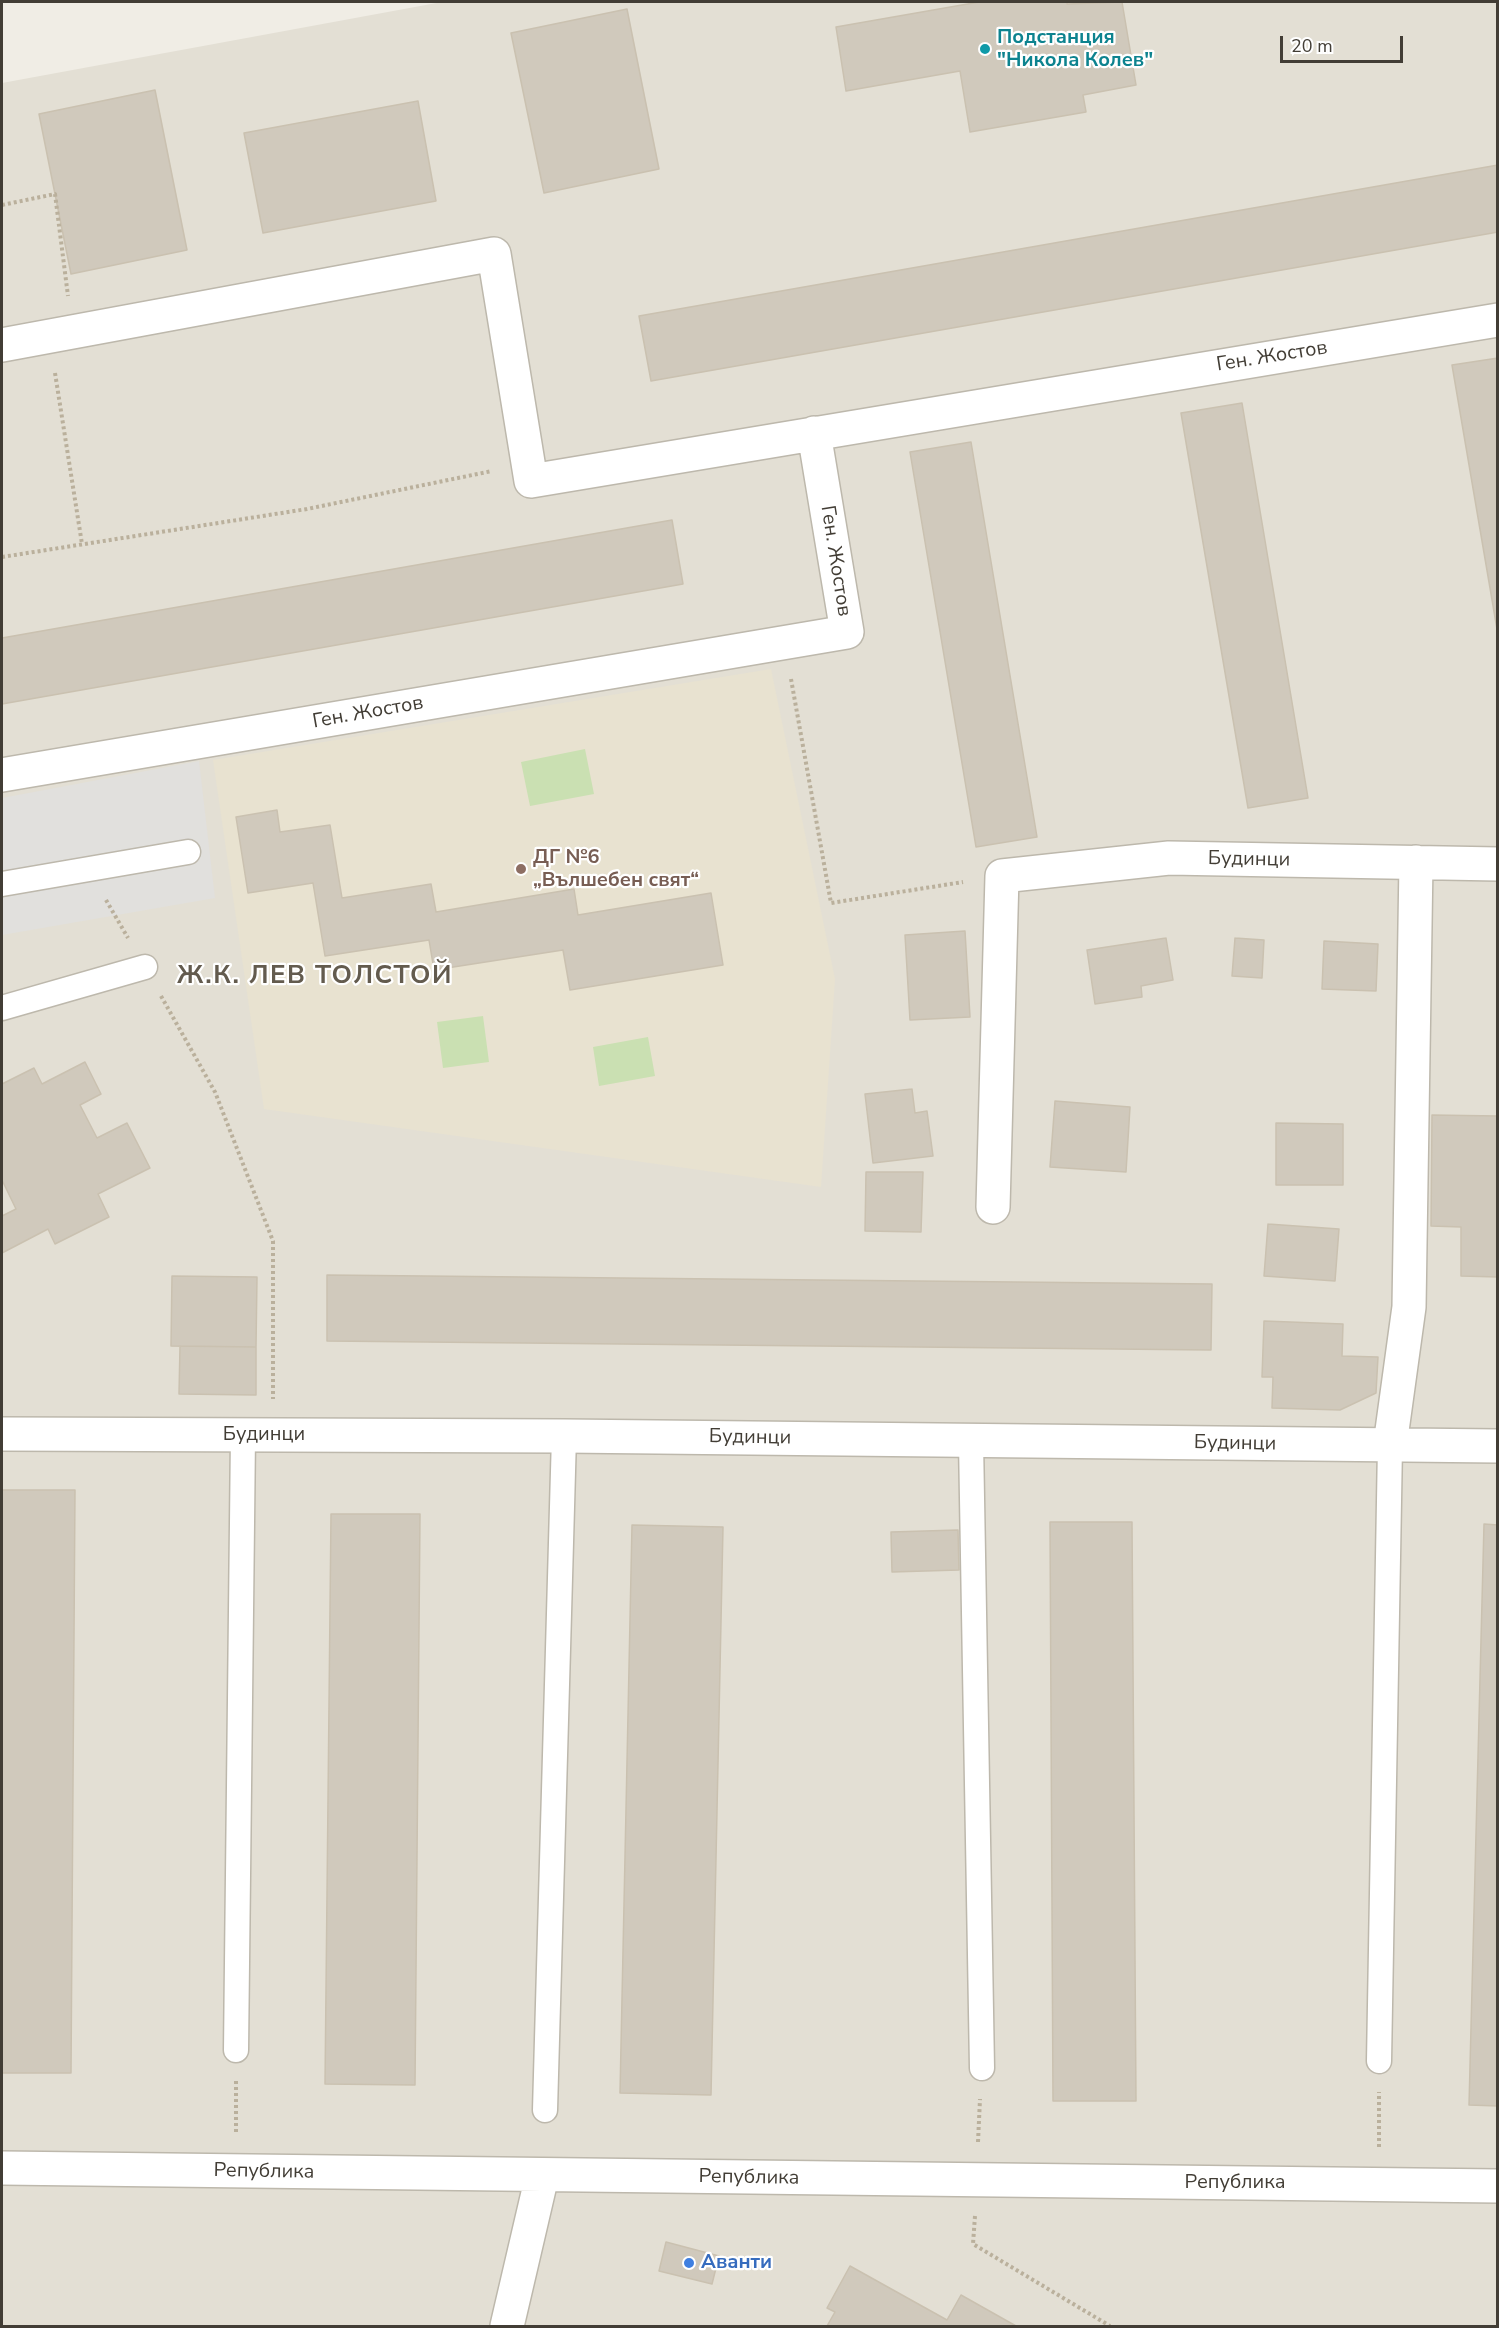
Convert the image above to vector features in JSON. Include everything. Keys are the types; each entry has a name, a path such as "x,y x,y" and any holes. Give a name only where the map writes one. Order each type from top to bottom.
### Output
{"street":[{"path":"2,345 494,255 531,481 814,434"},
{"name":"Ген. Жостов","path":"2,775 847,632 814,434 1497,320"},
{"name":"Будинци","path":"1002,876 1170,858 1497,864"},
{"path":"1390,1445 1409,1307 1416,862"},
{"path":"993,1207 1002,876"},
{"name":"Будинци","path":"2,1434 564,1436 1497,1446"},
{"name":"Република","path":"2,2168 1497,2186"},
{"path":"507,2326 542,2176"}],"lane":[{"path":"2,884 188,852"},
{"path":"2,1008 145,967"},
{"path":"236,2050 258,1435"},
{"path":"545,2110 564,1436"},
{"path":"971,1441 982,2068"},
{"path":"1379,2061 1390,1445"}],"path":[{"path":"2,205 55,194 64,276 62,334 82,544"},
{"path":"2,557 307,509 528,464"},
{"path":"784,643 831,903 1002,876"},
{"path":"89,869 216,1092 273,1241 258,1435"},
{"path":"236,2050 237,2171"},
{"path":"1379,2061 1379,2184"},
{"path":"973,2244 1110,2326"}],"shaded area":[{"path":"442,2 1497,2 1497,2326 2,2326 2,83"},
{"name":"ДГ №6 „Вълшебен свят“","path":"771,669 835,979 821,1187 264,1109 213,760"},
{"path":"199,761 215,898 2,935 2,798"}],"green space":[{"path":"585,749 594,794 530,806 521,762"},
{"path":"483,1016 489,1062 443,1068 437,1022"},
{"path":"648,1037 655,1076 599,1086 593,1047"}],"building":[{"name":"Подстанция \"Никола Колев\"","path":"979,2 1067,2 1067,4 1122,2 1136,85 1083,95 1086,112 970,132 960,71 846,91 836,27"},
{"path":"627,9 659,169 544,193 511,33"},
{"path":"155,90 187,250 71,274 39,114"},
{"path":"418,101 436,201 263,233 244,133"},
{"path":"1498,165 1498,232 651,381 639,316"},
{"path":"1498,358 1498,635 1452,365"},
{"path":"1242,403 1308,798 1248,808 1181,413"},
{"path":"971,442 1037,837 976,847 910,452"},
{"path":"672,520 683,584 2,704 2,638"},
{"path":"277,810 280,832 330,825 342,898 431,884 436,912 574,889 578,915 711,893 723,965 570,990 563,950 434,970 429,940 325,956 313,883 248,893 236,817"},
{"path":"965,931 970,1017 910,1020 905,935"},
{"path":"1166,938 1173,980 1141,986 1142,997 1095,1004 1087,950"},
{"path":"1235,938 1264,940 1262,978 1232,976"},
{"path":"1324,941 1378,944 1376,991 1322,989"},
{"path":"85,1062 101,1094 80,1105 97,1138 127,1123 150,1168 98,1194 109,1217 55,1244 48,1229 2,1253 2,1216 16,1209 2,1180 2,1084 34,1068 42,1084"},
{"path":"912,1089 915,1113 927,1111 933,1156 873,1163 865,1094"},
{"path":"1055,1101 1130,1107 1126,1172 1050,1167"},
{"path":"1432,1115 1498,1116 1498,1277 1461,1276 1461,1227 1431,1226"},
{"path":"1276,1123 1343,1124 1343,1185 1276,1185"},
{"path":"866,1172 923,1172 921,1232 865,1231"},
{"path":"1268,1224 1339,1229 1335,1281 1264,1276"},
{"path":"327,1275 1212,1284 1211,1350 327,1341"},
{"path":"172,1276 257,1277 256,1347 171,1346"},
{"path":"1264,1321 1343,1324 1342,1356 1378,1357 1376,1393 1340,1410 1272,1408 1273,1377 1262,1377"},
{"path":"180,1346 256,1347 256,1395 179,1394"},
{"path":"2,1490 75,1490 71,2073 2,2073"},
{"path":"331,1514 420,1514 415,2085 325,2084"},
{"path":"1050,1522 1132,1522 1136,2101 1053,2101"},
{"path":"1484,1524 1498,1525 1498,2106 1469,2105"},
{"path":"632,1525 723,1527 711,2095 620,2093"},
{"path":"958,1530 959,1570 892,1572 891,1532"},
{"name":"Аванти","path":"666,2242 719,2256 712,2284 659,2271"},
{"path":"850,2266 947,2320 961,2295 1016,2326 827,2326 835,2312 827,2308"}],"place":[{"name":"Подстанция \"Никола Колев\"","path":"985,49"},
{"name":"ДГ №6 „Вълшебен свят“","path":"521,869"},
{"name":"Аванти","path":"689,2263"}],"district":[{"name":"Ж.К. ЛЕВ ТОЛСТОЙ","path":"315,977"}]}
